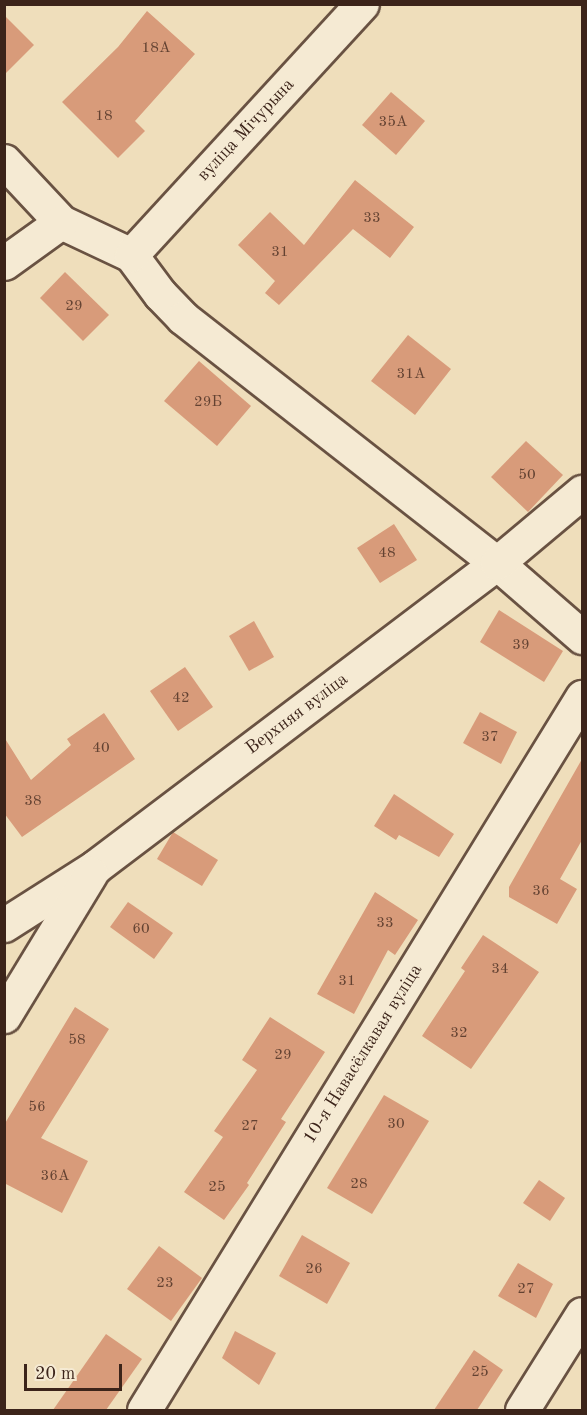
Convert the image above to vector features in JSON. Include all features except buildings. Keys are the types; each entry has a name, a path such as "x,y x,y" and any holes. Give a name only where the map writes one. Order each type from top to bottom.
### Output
{"street":[{"name":"вуліца Мічурына","path":"131,255 362,4"},
{"path":"4,161 61,222 131,255 183,318 497,563 582,637"},
{"path":"4,263 61,222"},
{"name":"Верхняя вуліца","path":"4,925 95,867 497,563 582,492"},
{"name":"10-я Навасёлкавая вуліца","path":"144,1410 582,697"},
{"path":"4,1016 95,867"},
{"path":"522,1410 582,1314"}]}
